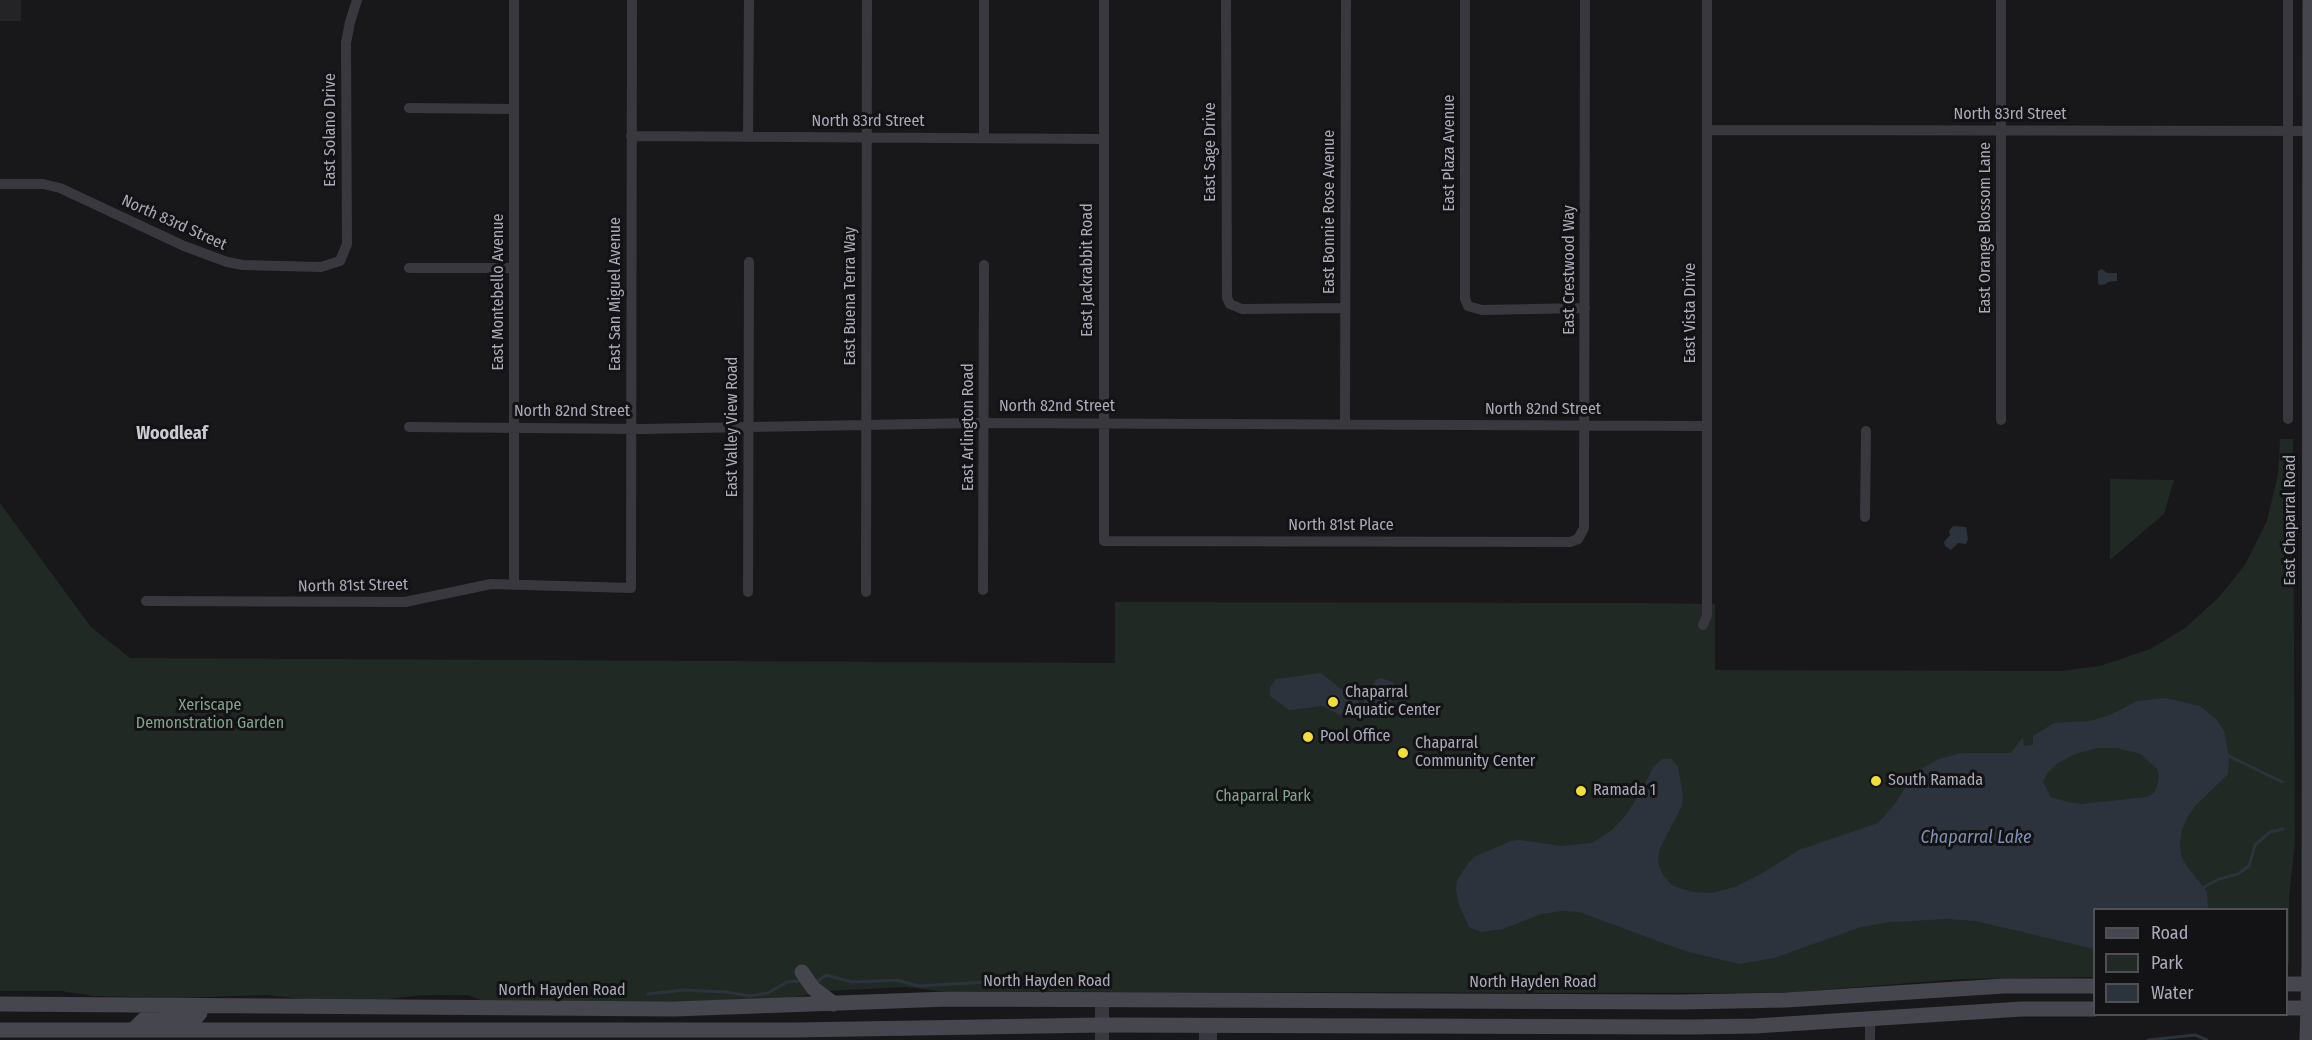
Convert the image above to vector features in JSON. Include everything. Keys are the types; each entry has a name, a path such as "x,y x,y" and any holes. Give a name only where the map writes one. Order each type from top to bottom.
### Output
{"main road":[{"name":"East Chaparral Road","path":"2307,1040 2310,1008 2310,0"},
{"path":"802,972 813,988 834,1004"},
{"path":"2288,984 2310,984"},
{"name":"North Hayden Road","path":"0,1004 674,1010 948,999 1710,1002 1786,1000 2004,986 2093,986"},
{"path":"133,1030 144,1019 195,1018 200,1013 200,1006"},
{"path":"2288,1008 2310,1008"},
{"path":"0,1030 133,1030 399,1036 795,1030 1208,1033 1755,1026 2022,1010 2093,1009"}],"street":[{"name":"East Solano Drive","path":"340,261 347,244 346,43 357,0"},
{"name":"East Montebello Avenue","path":"514,0 514,584"},
{"name":"East San Miguel Avenue","path":"631,588 632,0"},
{"path":"748,137 749,0"},
{"name":"East Buena Terra Way","path":"866,592 867,0"},
{"path":"984,0 984,137"},
{"name":"East Jackrabbit Road","path":"1104,0 1104,541"},
{"name":"East Sage Drive","path":"1226,0 1226,291 1230,304 1242,309 1345,308"},
{"name":"East Bonnie Rose Avenue","path":"1345,424 1346,0"},
{"name":"East Plaza Avenue","path":"1465,0 1464,292 1468,306 1482,310 1584,308"},
{"name":"East Crestwood Way","path":"1578,539 1584,528 1585,0"},
{"name":"East Vista Drive","path":"1703,625 1707,615 1707,0"},
{"name":"East Orange Blossom Lane","path":"2001,0 2001,420"},
{"path":"2288,0 2288,419"},
{"path":"409,108 514,109"},
{"name":"North 83rd Street","path":"1707,130 2311,132"},
{"name":"North 83rd Street","path":"631,136 1104,139"},
{"name":"North 83rd Street","path":"0,184 43,184 60,188 184,246 227,262 243,265 321,267 340,261"},
{"name":"East Valley View Road","path":"748,592 749,262"},
{"name":"East Arlington Road","path":"983,590 984,265"},
{"path":"408,268 514,268"},
{"name":"North 82nd Street","path":"409,427 631,429 984,423 1706,426"},
{"path":"1865,517 1866,431"},
{"name":"North 81st Place","path":"1104,541 1570,542 1578,539"},
{"name":"North 81st Street","path":"146,601 405,602 482,585 631,588"},
{"path":"1102,1000 1102,1033"},
{"path":"1870,1018 1870,1040"}],"shaded area":[{"path":"0,0 21,0 21,21 0,21"}],"green space":[{"name":"Chaparral Park","path":"2280,439 2293,439 2295,843 2289,898 2288,967 2288,908 2093,908 2093,977 1962,979 1794,992 939,991 906,987 828,991 784,999 484,1001 467,995 422,995 379,1000 312,1000 267,995 173,998 94,996 61,991 0,991 0,503 91,627 130,658 1115,663 1115,602 1643,603 1715,604 1715,670 2060,671 2100,666 2150,649 2184,629 2219,597 2245,565 2267,521 2278,474"},
{"path":"2110,479 2174,480 2164,514 2110,560"}],"water":[{"path":"2102,269 2107,273 2117,273 2117,281 2098,284 2098,271"},
{"path":"1953,526 1966,527 1968,539 1966,544 1958,543 1951,550 1945,546 1944,542"},
{"path":"1321,673 1341,689 1357,694 1360,708 1351,714 1340,715 1323,706 1289,710 1270,696 1270,687 1276,679"},
{"path":"1381,678 1393,682 1398,695 1377,712 1366,712 1362,693 1368,691 1376,680"},
{"name":"Chaparral Lake","path":"2166,698 2200,706 2216,719 2224,731 2229,756 2228,774 2195,806 2182,830 2180,843 2181,855 2186,865 2207,892 2208,908 2093,908 2093,949 1976,921 1948,919 1890,922 1861,927 1774,958 1739,964 1685,951 1579,912 1562,911 1541,914 1503,929 1481,932 1469,927 1459,905 1457,880 1476,856 1511,841 1520,840 1561,846 1592,843 1612,830 1627,814 1654,766 1662,759 1671,759 1678,767 1683,796 1682,806 1660,848 1659,866 1663,875 1673,886 1693,892 1711,893 1735,887 1799,850 1878,823 1895,804 1912,777 1939,759 1961,753 2011,753 2023,737 2024,746 2033,745 2033,736 2054,723 2090,721 2110,715 2137,701","holes":["2097,748 2117,748 2141,754 2157,769 2159,776 2154,793 2147,797 2081,804 2051,797 2043,782 2048,772 2058,763 2075,754"]}],"waterway":[{"path":"2229,756 2282,782"},
{"path":"2204,887 2219,879 2238,874 2249,866 2255,845 2270,832 2283,829"},
{"path":"814,982 826,975 852,982 897,980 919,986 1055,978 1088,980"},
{"path":"648,994 684,990 726,992 750,996 768,993 787,982 801,981"},
{"path":"2148,1040 2195,1035 2207,1040"}],"place":[{"name":"Chaparral Aquatic Center","path":"1333,702"},
{"name":"Pool Office","path":"1308,737"},
{"name":"Chaparral Community Center","path":"1403,753"},
{"name":"South Ramada","path":"1876,781"},
{"name":"Ramada 1","path":"1581,791"}],"district":[{"name":"Woodleaf","path":"172,434"}],"park label":[{"name":"Xeriscape Demonstration Garden","path":"210,715"}]}
